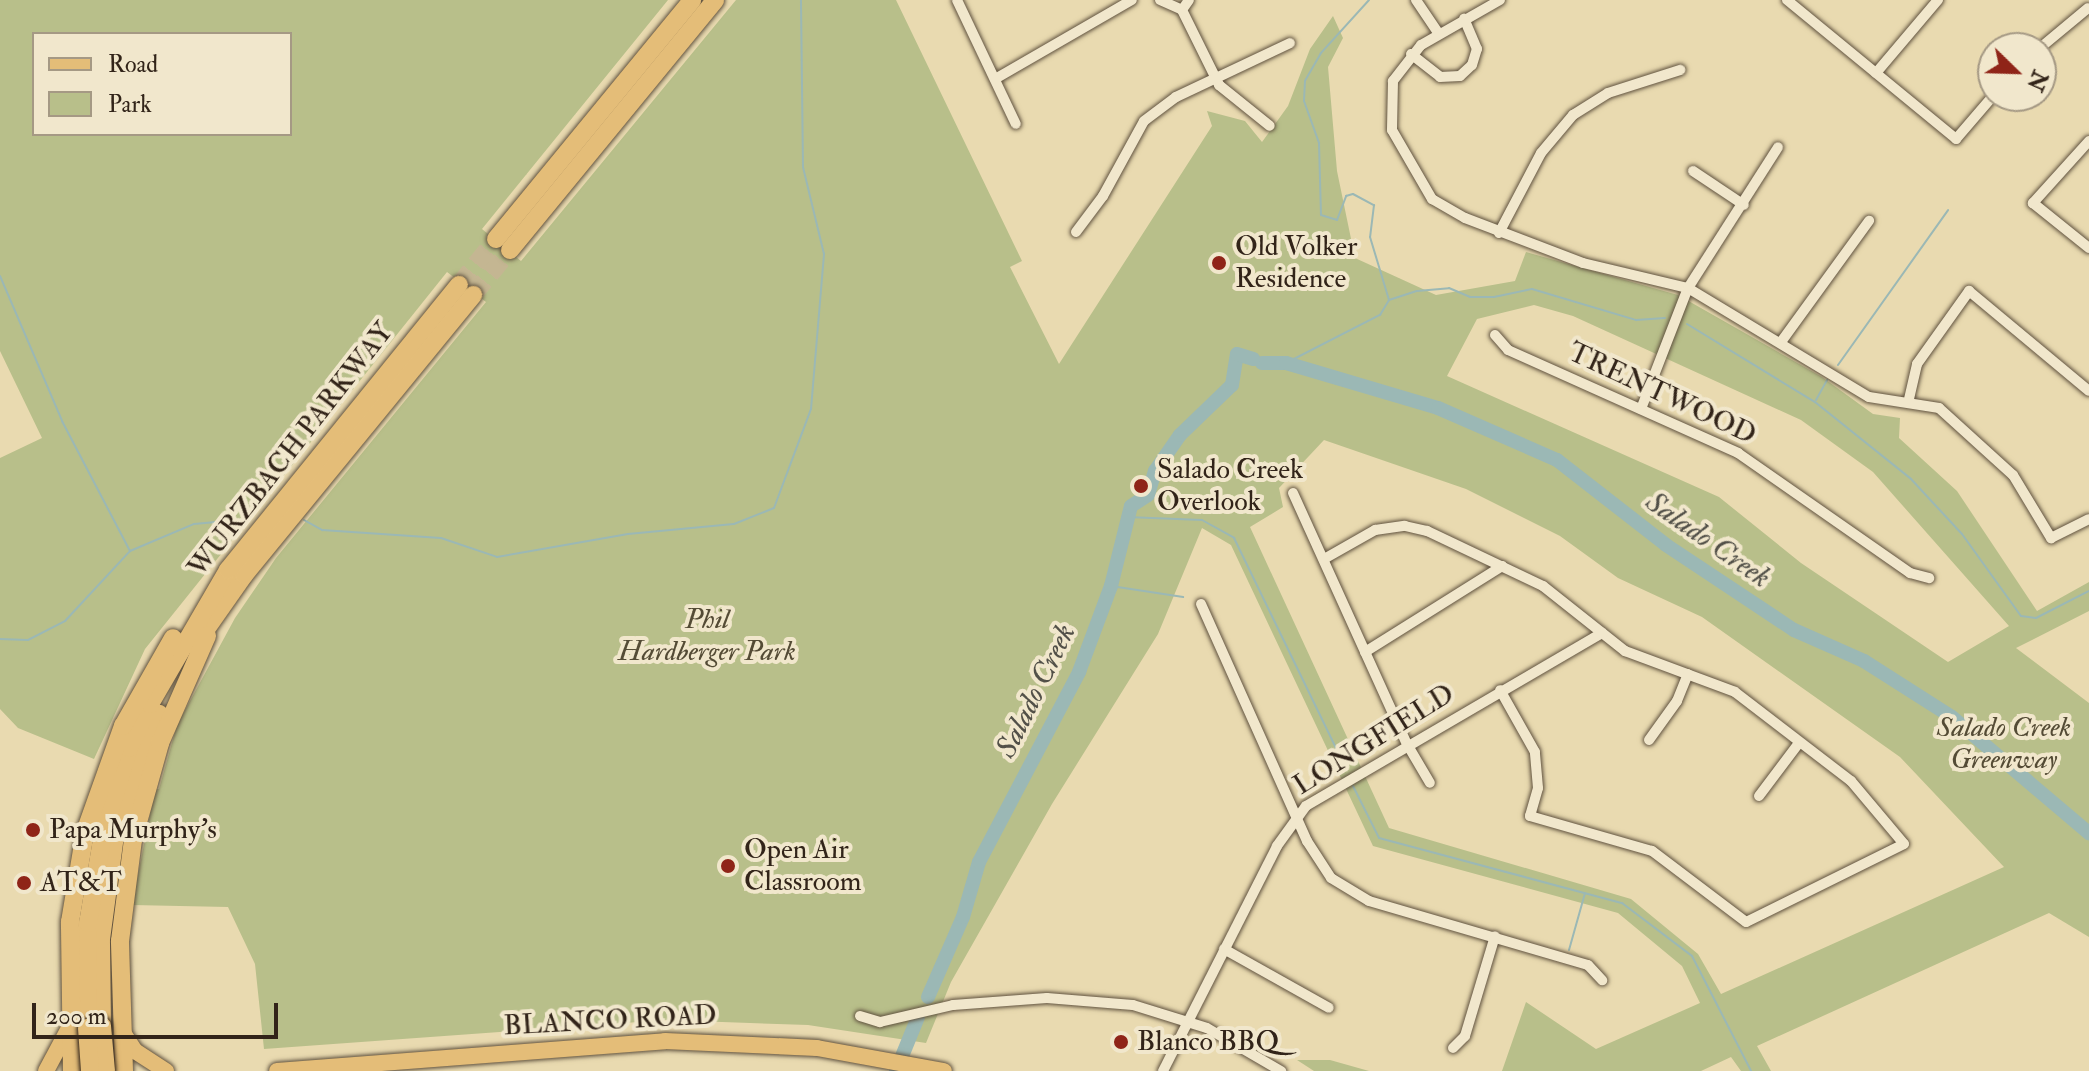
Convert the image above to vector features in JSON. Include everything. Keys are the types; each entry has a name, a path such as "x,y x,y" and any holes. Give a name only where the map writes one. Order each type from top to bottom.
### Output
{"highway":[{"path":"692,0 503,244 715,0"},
{"name":"WURZBACH PARKWAY","path":"90,1071 82,1031 88,923 116,791 150,704 228,570 466,290 226,599 167,697 115,836 101,939 82,1031 106,1071"},
{"path":"124,1071 120,941 133,840 175,705 226,599"},
{"path":"82,1031 82,1052 99,1055 112,1048 122,1031"},
{"path":"72,1071 82,1031"}],"main road":[{"path":"46,1071 82,1031"},
{"path":"122,1031 135,1051 166,1071"},
{"name":"BLANCO ROAD","path":"277,1071 665,1041 817,1048 941,1070"}],"street":[{"path":"957,0 1016,124"},
{"path":"995,79 1132,0"},
{"path":"1160,0 1185,5 1215,78 1229,97 1270,126"},
{"path":"1416,0 1438,33"},
{"path":"1500,0 1438,33 1411,54 1393,81 1388,102 1392,130 1413,175 1447,210 1499,233 1583,263 1688,288 1869,397 1909,399 1950,415 2000,459 2051,538 2089,519"},
{"path":"1787,0 1801,4 1876,73 1956,139 1979,112"},
{"path":"1876,73 1938,0"},
{"path":"2057,34 2088,8"},
{"path":"1411,54 1440,77 1460,76 1472,65 1477,49 1464,19"},
{"path":"1076,232 1103,196 1144,121 1215,78 1290,43"},
{"path":"1499,233 1541,153 1573,115 1608,93 1680,70"},
{"path":"2089,141 2033,203 2089,248"},
{"path":"1641,409 1688,288 1744,205 1778,147"},
{"path":"1693,171 1744,205"},
{"path":"1781,342 1869,221"},
{"path":"1909,399 1913,370 1969,291 2089,391"},
{"name":"TRENTWOOD","path":"1495,335 1508,350 1738,453 1910,573 1929,578"},
{"path":"1293,493 1407,744 1430,783"},
{"path":"1324,559 1375,530 1405,526 1502,566 1555,594 1602,633 1643,660 1728,688 1851,781 1904,844 1746,922 1652,851 1530,816 1538,788 1535,752 1500,690"},
{"path":"1365,652 1488,580 1502,566"},
{"path":"1201,604 1320,863 1345,889 1588,965 1602,980"},
{"name":"LONGFIELD","path":"1163,1071 1224,949 1298,815 1329,789 1602,633"},
{"path":"1649,740 1677,701 1688,674"},
{"path":"1759,796 1799,743"},
{"path":"1453,1048 1465,1036 1495,936"},
{"path":"1224,949 1329,1008"},
{"path":"860,1016 880,1022 953,1005 1047,998 1133,1005 1189,1020 1281,1071"}],"green space":[{"name":"Phil Hardberger Park","path":"0,0 668,0 482,229 521,261 736,0 896,0 1022,261 1010,267 1059,364 1212,126 1207,111 1245,121 1262,142 1288,106 1310,49 1333,16 1343,38 1328,67 1337,171 1355,258 1436,295 1515,281 1526,252 1678,295 1822,377 1873,414 1900,418 1899,438 1957,491 2037,611 2089,582 2089,611 2016,648 2089,703 2089,937 2049,913 1757,1046 1771,1071 1741,1071 1731,1057 1701,1071 1502,1071 1526,1002 1596,1049 1700,1003 1682,966 1618,913 1373,846 1231,545 1202,528 1158,634 1052,804 951,982 926,1043 808,1025 666,1020 264,1049 255,964 228,907 132,905 155,789 159,789 177,725 235,618 276,558 486,302 447,272 145,649 94,759 18,728 0,709 0,458 42,438 0,351","holes":["1534,305 1573,316 1801,420 1873,472 2009,626 1948,662 1801,563 1719,497 1447,376 1477,319","1324,440 1466,489 1560,536 1618,578 1702,617 1900,757 2004,867 1721,994 1698,954 1631,899 1389,828 1250,527 1283,507 1279,488"]},
{"path":"1297,1060 1330,1060 1369,1071 1314,1071"}],"waterway":[{"path":"304,520 322,530 441,538 497,557 628,534 734,524 774,508 811,409 824,254 803,167 801,0"},
{"path":"1369,0 1321,53 1305,81 1304,101 1319,143 1321,215 1337,220 1346,196 1353,194 1374,205 1370,237 1389,300"},
{"path":"1838,365 1948,210"},
{"path":"0,276 62,421 130,551"},
{"path":"1286,363 1380,315 1389,300 1417,291 1449,288 1470,297 1494,297 1532,289 1636,320 1665,318"},
{"path":"1687,324 1815,402 1911,479 1962,534 2021,616 2036,618 2089,591"},
{"name":"Salado Creek","path":"928,997 963,917 979,862 1079,672 1111,586 1131,506 1148,495 1155,471 1180,435 1232,385 1237,354 1253,359"},
{"name":"Salado Creek","path":"1262,363 1286,363 1438,408 1557,460 1666,545 1794,630 1864,661 1952,717 2089,833"},
{"path":"1816,400 1827,380"},
{"path":"1127,517 1202,520 1234,538 1346,769"},
{"path":"0,639 28,640 65,621 130,551 194,524 249,519"},
{"path":"1111,586 1183,597"},
{"path":"1353,786 1379,838 1622,903 1692,956 1751,1071"},
{"path":"1569,950 1585,893"},
{"name":"Salado Creek","path":"896,1071 918,1017"}],"tunnel":[{"path":"459,285 496,239"},
{"path":"473,295 510,250"}],"place":[{"name":"Old Volker Residence","path":"1219,263"},
{"name":"Salado Creek Overlook","path":"1141,486"},
{"name":"Papa Murphy's","path":"33,830"},
{"name":"Open Air Classroom","path":"728,866"},
{"name":"AT&T","path":"24,883"},
{"name":"Blanco BBQ","path":"1121,1042"}],"park label":[{"name":"Salado Creek Greenway","path":"2004,744"}]}
